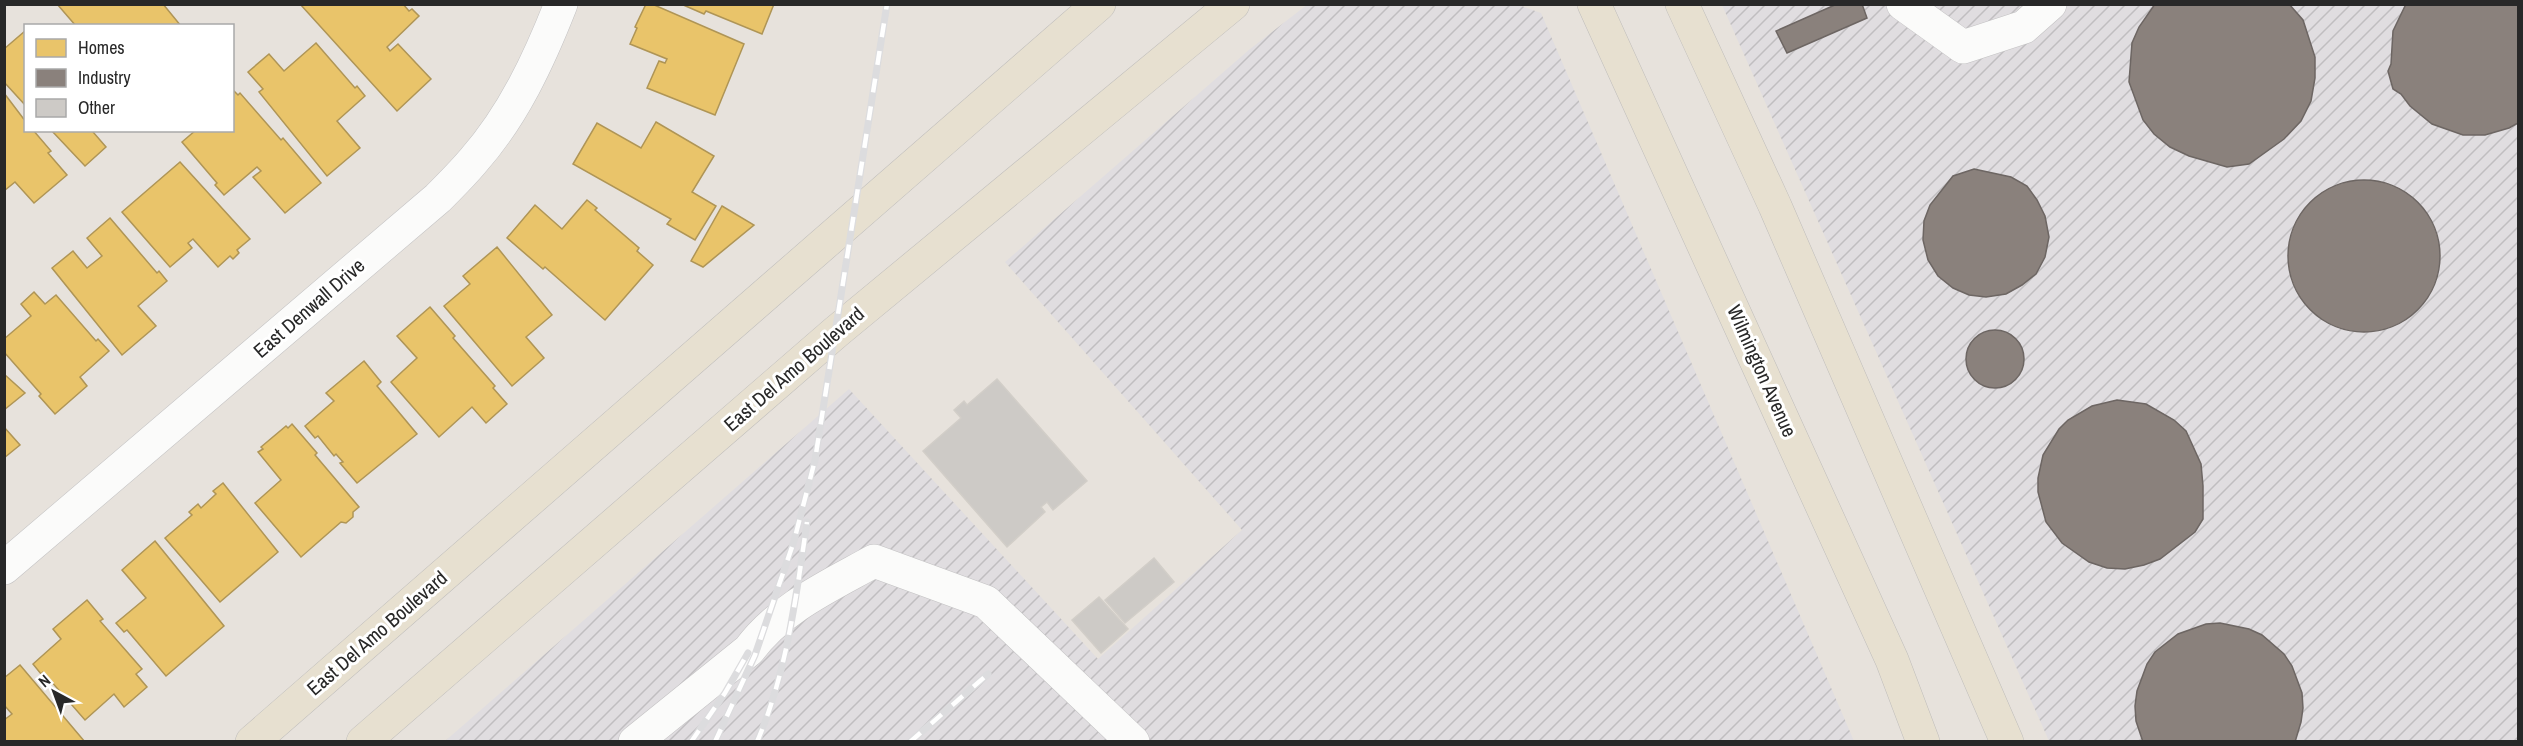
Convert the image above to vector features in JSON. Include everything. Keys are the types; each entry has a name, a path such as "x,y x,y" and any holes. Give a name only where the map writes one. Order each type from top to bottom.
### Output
{"main road":[{"name":"East Del Amo Boulevard","path":"252,741 1099,4"},
{"name":"East Del Amo Boulevard","path":"363,741 836,333 1233,4"},
{"name":"Wilmington Avenue","path":"1594,4 1877,628 1923,741"},
{"path":"1682,4 1775,206 2007,741"}],"street":[{"name":"East Denwall Drive","path":"4,568 438,198 474,160 511,109 542,52 561,4"},
{"path":"1903,4 1963,47 2024,27 2049,4"},
{"path":"635,741 749,650 764,630 794,606 874,561 986,602 1133,741"}],"shaded area":[{"path":"1308,4 1516,4 1541,13 1854,741 444,742 849,389 1098,659 1242,530 1005,262 1250,49"},
{"path":"1722,5 2518,5 2518,741 2049,741"}],"building: Homes":[{"path":"57,4 163,4 179,24 74,24"},
{"path":"300,4 403,4 409,11 412,9 419,16 387,47 390,51 398,44 431,79 397,111"},
{"path":"646,4 652,4 744,44 715,115 647,88 659,61 665,63 667,59 630,44"},
{"path":"681,4 774,4 762,34 706,11 704,14"},
{"path":"24,32 24,104 4,82 4,49"},
{"path":"316,43 355,88 357,86 365,96 337,121 360,148 327,176 259,92 263,89 248,72 269,54 284,71"},
{"path":"234,91 238,95 240,93 281,140 283,138 321,183 285,213 253,177 261,171 257,167 224,195 215,185 217,183 182,142 194,132 234,132"},
{"path":"4,93 24,119 24,132 35,132 51,151 48,153 67,175 34,203 15,182 4,191"},
{"path":"656,122 714,156 692,192 716,206 695,240 667,224 671,219 573,164 597,123 641,148"},
{"path":"53,132 93,132 106,147 85,166"},
{"path":"180,162 250,239 237,250 239,253 233,259 230,256 218,267 193,239 188,243 192,248 170,267 122,212"},
{"path":"587,200 597,208 595,210 639,248 637,251 653,265 605,320 545,267 543,269 507,238 535,205 562,229"},
{"path":"722,206 754,225 703,267 691,261"},
{"path":"110,218 157,273 159,271 167,281 138,306 156,326 122,355 52,268 73,251 87,268 102,256 87,238"},
{"path":"497,247 552,315 526,337 544,358 512,386 444,306 470,284 463,276"},
{"path":"34,292 45,304 56,295 96,341 98,339 109,351 80,377 87,386 55,414 39,396 41,394 4,352 4,339 31,316 21,304"},
{"path":"430,307 507,404 486,423 472,407 439,437 391,382 417,358 397,336"},
{"path":"364,361 381,382 377,386 417,434 357,483 340,463 343,462 336,454 334,456 318,436 315,438 305,426 334,401 326,393"},
{"path":"4,374 25,393 4,410"},
{"path":"292,424 359,507 353,512 353,517 346,523 341,522 301,557 255,503 281,480 258,452 286,426 288,428"},
{"path":"4,427 20,445 4,458"},
{"path":"223,483 278,552 220,602 165,538 192,515 189,512 198,504 201,508 216,494 213,491"},
{"path":"155,541 224,626 166,676 127,630 124,632 116,623 146,598 122,570"},
{"path":"87,600 103,619 100,621 142,669 136,674 147,687 124,707 114,694 85,720 43,672 41,674 33,664 61,639 53,629"},
{"path":"20,665 85,742 4,742 4,720 12,714 4,705 4,678"}],"building: Industry":[{"path":"1837,4 1862,4 1867,18 1787,53 1776,31"},
{"path":"2155,4 2289,4 2303,20 2315,57 2315,78 2311,101 2301,121 2284,139 2249,164 2227,167 2189,156 2170,147 2154,134 2143,120 2129,82 2132,43 2139,27"},
{"path":"2406,4 2518,4 2518,123 2485,135 2463,135 2432,124 2393,89 2388,71 2391,64 2393,31"},
{"path":"1974,169 2011,177 2027,186 2045,216 2049,237 2045,257 2036,274 2006,294 1986,297 1969,295 1953,288 1938,276 1928,260 1923,240 1924,221 1930,205 1953,176"},
{"path":"2364,180 2393,186 2418,202 2434,227 2440,256 2434,285 2418,310 2393,326 2364,332 2335,326 2310,310 2294,285 2288,256 2294,227 2310,202 2335,186"},
{"path":"1995,330 2006,332 2019,343 2024,359 2022,370 2011,383 1995,388 1984,386 1971,375 1966,359 1968,348 1979,335"},
{"path":"2117,400 2146,404 2174,420 2186,431 2201,464 2203,486 2203,519 2195,532 2160,559 2125,569 2107,568 2089,562 2062,543 2046,522 2038,492 2038,478 2043,455 2059,429 2068,420 2092,406"},
{"path":"2220,623 2249,629 2262,635 2284,654 2292,666 2302,693 2303,708 2295,742 2143,742 2136,721 2135,706 2137,691 2147,664 2155,652 2178,634 2206,624"}],"building: Other":[{"path":"997,379 1087,481 1053,510 1047,502 1041,507 1045,512 1007,547 923,451 961,418 954,410 964,401 967,405"},
{"path":"1154,558 1174,582 1125,623 1105,600"},
{"path":"1099,597 1128,629 1101,653 1072,620"}],"railway":[{"path":"715,742 755,655 794,541 815,460 887,4"},
{"path":"757,742 776,689 783,661 807,522"},
{"path":"691,742 725,693 748,653"},
{"path":"910,742 988,674"}]}
